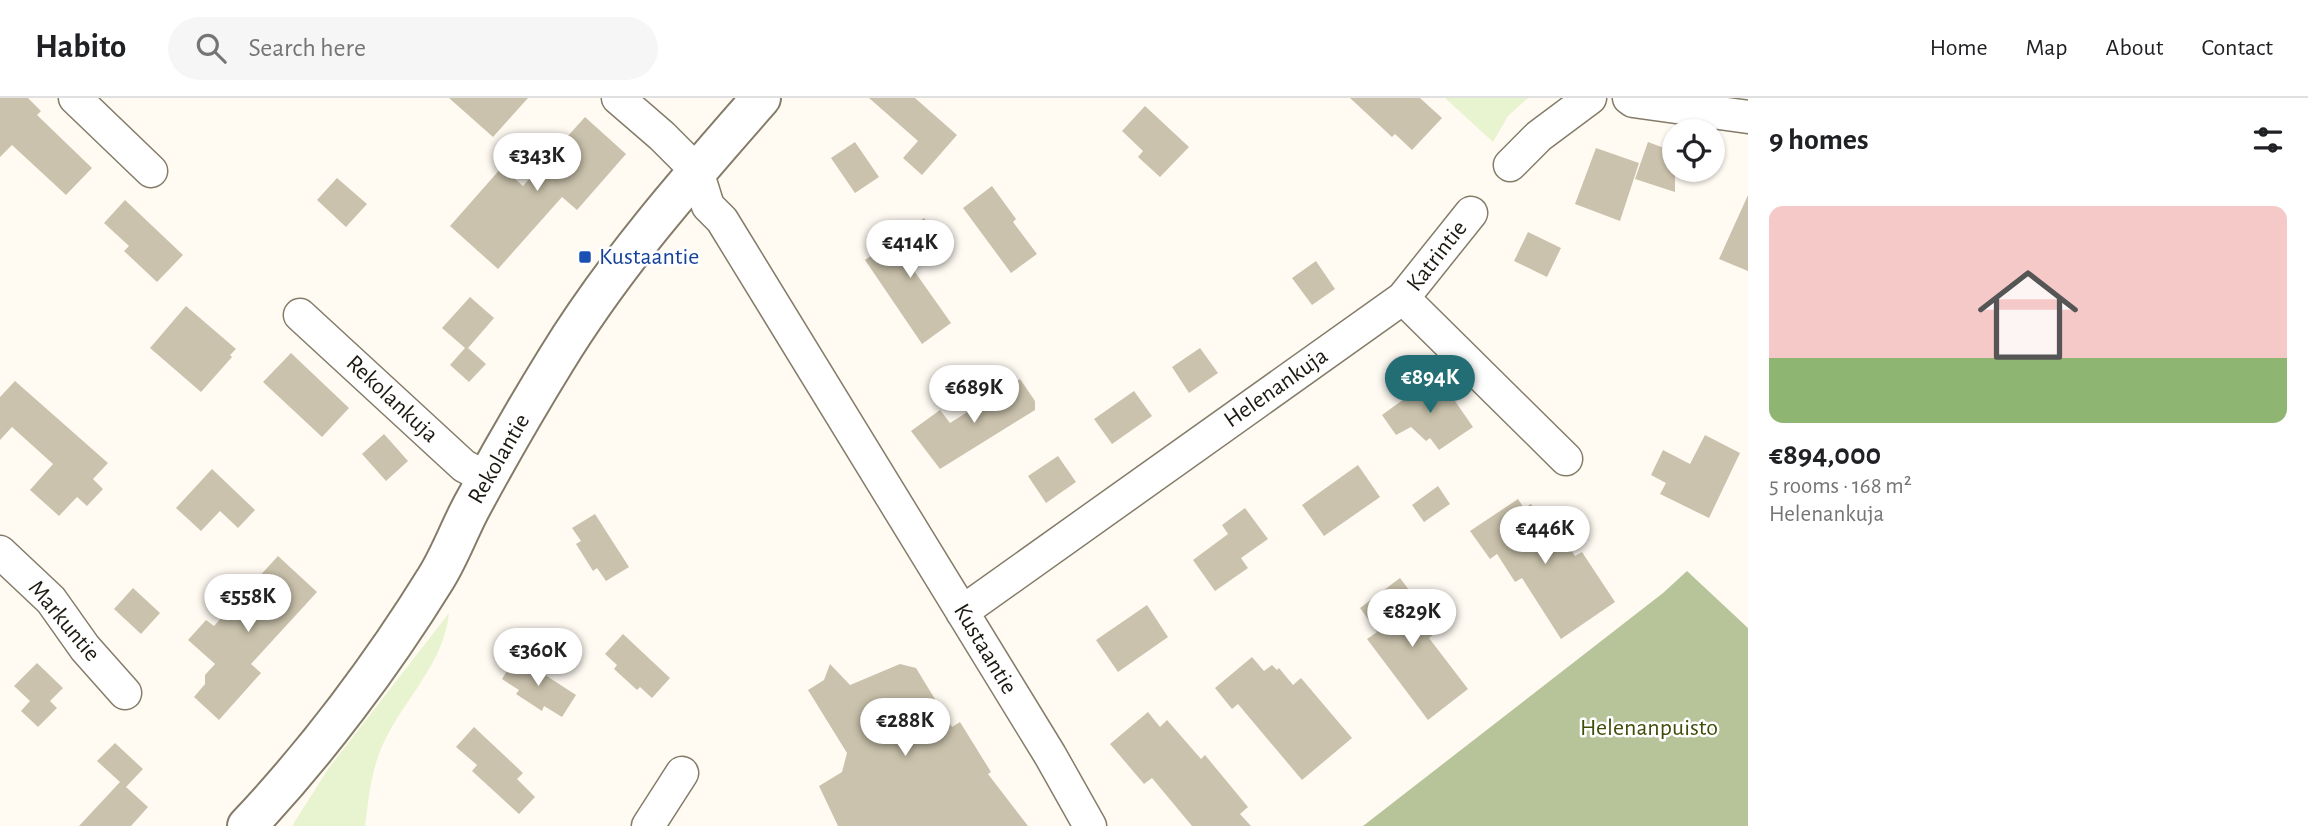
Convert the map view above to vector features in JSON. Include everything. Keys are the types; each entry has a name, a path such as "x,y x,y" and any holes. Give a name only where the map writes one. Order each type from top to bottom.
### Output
{"main road":[{"name":"Rekolantie","path":"247,826 276,796 366,681 438,576 487,478 556,359 605,285 697,171 761,98"}],"street":[{"path":"75,98 151,171"},
{"name":"Kustaantie","path":"618,98 663,136 697,171 708,206 722,220 1090,826"},
{"path":"1510,165 1539,136 1590,98"},
{"path":"1629,98 1633,101 1748,117"},
{"name":"Katrintie","path":"1403,298 1471,213"},
{"path":"1403,298 1566,459"},
{"name":"Helenankuja","path":"962,612 1403,298"},
{"name":"Rekolankuja","path":"300,315 464,466 487,478"},
{"name":"Markuntie","path":"0,552 51,600 85,648 125,693"},
{"path":"648,826 682,773"}],"green space":[{"path":"1445,98 1528,98 1508,116 1493,142"},
{"name":"Helenanpuisto","path":"1687,571 1748,628 1748,826 1363,826 1663,593"},
{"path":"449,613 440,648 384,742 376,762 365,826 292,826 328,769"}],"building":[{"path":"0,98 28,98 41,111 37,115 92,168 66,195 12,145 0,157"},
{"path":"449,98 528,98 493,137"},
{"path":"869,98 915,98 957,135 922,175 903,158 918,141"},
{"path":"1350,98 1420,98 1442,118 1412,150 1395,134 1392,137"},
{"path":"1145,106 1189,147 1160,177 1138,157 1143,151 1122,131"},
{"path":"585,117 626,154 577,210 562,197 498,269 450,226 502,167 523,186"},
{"path":"855,142 879,177 855,193 831,158"},
{"path":"1648,142 1662,147 1662,182 1675,182 1675,192 1635,179"},
{"path":"1596,148 1639,163 1620,221 1575,204"},
{"path":"337,178 367,204 346,227 317,200"},
{"path":"992,186 1016,219 1013,222 1037,254 1011,273 963,208"},
{"path":"1748,195 1748,271 1719,259"},
{"path":"125,200 183,255 157,282 124,251 129,246 104,223"},
{"path":"924,218 941,242 910,265 951,323 922,344 865,260"},
{"path":"1528,232 1561,248 1547,277 1514,261"},
{"path":"1316,261 1335,289 1312,305 1292,278"},
{"path":"470,297 494,318 468,348 486,364 469,382 450,365 465,348 442,328"},
{"path":"186,306 236,349 201,392 150,348"},
{"path":"1200,348 1218,373 1189,393 1172,367"},
{"path":"291,353 349,408 322,437 263,382"},
{"path":"1437,375 1473,427 1439,450 1430,438 1426,441 1411,427 1396,435 1382,415"},
{"path":"1020,379 1035,401 1035,410 940,469 911,431 940,410 950,423"},
{"path":"15,381 108,463 93,479 103,489 87,506 77,497 59,516 30,490 53,464 12,427 0,440 0,397"},
{"path":"1134,391 1152,416 1112,444 1094,419"},
{"path":"384,434 408,461 386,481 362,454"},
{"path":"1705,435 1740,453 1709,518 1660,494 1666,483 1651,475 1663,450 1690,464"},
{"path":"1058,456 1076,482 1046,503 1028,476"},
{"path":"1358,465 1380,497 1324,536 1302,505"},
{"path":"212,469 255,510 238,528 220,511 201,531 176,508"},
{"path":"1438,486 1450,504 1424,522 1412,505"},
{"path":"1518,499 1524,508 1531,504 1551,533 1557,528 1575,556 1582,552 1615,602 1561,639 1522,578 1515,582 1497,554 1490,559 1470,531"},
{"path":"1245,508 1268,539 1241,558 1248,568 1215,591 1193,560 1228,534 1222,525"},
{"path":"595,514 629,567 606,581 597,568 593,571 576,544 581,541 572,528"},
{"path":"278,556 317,592 251,664 261,673 219,720 194,697 205,684 205,675 215,664 188,640 206,620 214,626"},
{"path":"1400,578 1439,630 1429,638 1468,689 1428,720 1367,639 1377,632 1360,608"},
{"path":"133,588 160,613 141,634 114,609"},
{"path":"1147,605 1168,637 1118,672 1096,640"},
{"path":"623,634 670,678 652,698 640,687 637,690 614,669 617,665 605,654"},
{"path":"516,656 576,695 562,717 544,706 542,711 516,694 519,690 502,679"},
{"path":"1252,657 1264,671 1272,665 1277,670 1279,668 1293,685 1301,678 1352,738 1302,780 1238,704 1232,709 1215,688"},
{"path":"37,663 63,688 50,701 57,708 38,727 21,711 30,701 14,686"},
{"path":"830,664 850,685 900,664 916,668 952,727 960,722 991,772 988,774 1028,826 838,826 819,786 842,772 847,753 808,690 824,680"},
{"path":"1148,712 1160,727 1167,720 1201,759 1205,755 1248,807 1240,814 1251,826 1192,826 1152,778 1144,784 1110,744"},
{"path":"474,727 523,773 517,779 535,797 519,814 472,771 477,765 456,747"},
{"path":"115,743 143,769 126,787 148,807 131,826 79,826 120,782 97,761"}],"place":[{"name":"Kustaantie","path":"585,257"}]}
